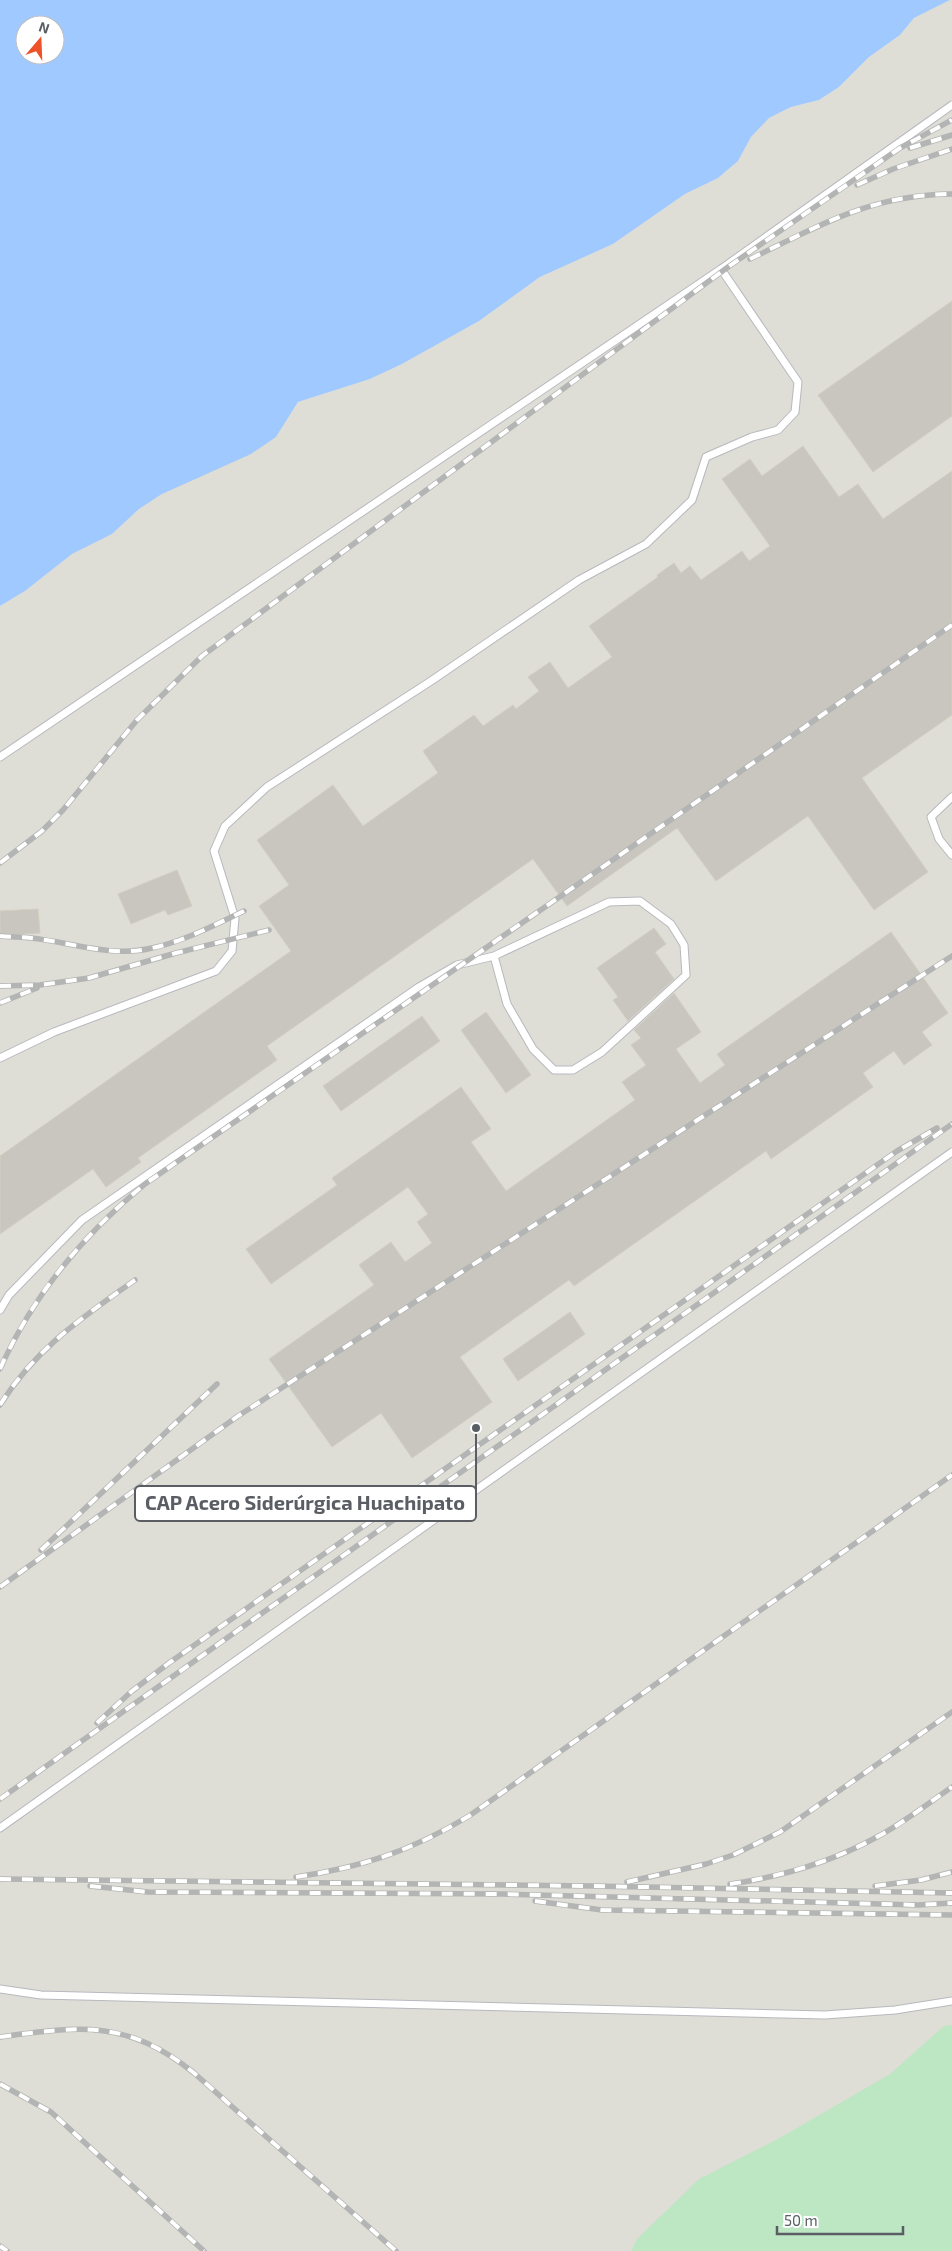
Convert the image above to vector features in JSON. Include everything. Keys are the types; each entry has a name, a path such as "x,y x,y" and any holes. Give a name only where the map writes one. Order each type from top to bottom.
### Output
{"lane":[{"path":"0,757 721,269 952,105"},
{"path":"0,1058 54,1032 216,971 232,951 235,918 214,851 225,826 267,786 430,681 580,580 646,544 692,500 706,457 752,437 778,430 795,412 798,382 721,269"},
{"path":"952,797 931,817 939,839 952,855"},
{"path":"0,1310 9,1295 82,1220 419,987 457,965 494,956 609,902 640,900 671,924 684,945 686,975 602,1052 573,1070 554,1070 533,1049 507,1004 494,956"},
{"path":"0,1828 952,1152"},
{"path":"0,1989 41,1995 825,2014 895,2010 952,2001"}],"shaded area":[{"path":"952,0 952,2251 0,2251 0,606 25,591 72,554 112,534 139,509 162,494 276,437 298,402 370,379 402,364 479,321 540,277 613,244 685,194 718,178 738,161 751,137 769,118 791,107 819,100 839,87 869,57 900,35 914,18"}],"green space":[{"path":"952,2025 952,2251 631,2251 637,2239 699,2179 778,2139 890,2074 944,2026"}],"water":[{"path":"0,0 950,0 914,18 900,35 869,57 839,87 819,100 791,107 769,118 751,137 738,161 718,178 685,194 613,244 540,277 479,321 402,364 370,379 298,402 276,437 251,454 162,494 139,509 112,534 72,554 25,591 0,606"}],"building":[{"path":"952,301 952,416 873,472 818,395"},
{"path":"803,446 839,497 858,484 883,519 952,471 952,715 862,778 928,872 874,910 808,816 716,881 677,828 567,906 533,859 267,1046 277,1060 138,1158 141,1162 106,1187 93,1169 0,1234 0,1156 291,951 259,906 289,885 257,840 333,785 363,826 438,773 423,751 474,715 483,726 513,705 516,709 539,691 528,677 550,662 568,688 612,657 589,626 658,577 657,575 674,563 681,573 690,566 701,580 742,551 749,561 770,546 722,479 750,459 762,476"},
{"path":"177,870 192,906 168,915 165,910 131,924 118,894"},
{"path":"38,909 40,933 0,936 0,911"},
{"path":"654,928 666,944 655,952 674,979 628,1021 613,1000 618,997 597,968"},
{"path":"891,932 948,1013 922,1032 932,1045 904,1065 894,1051 863,1073 873,1087 771,1159 766,1151 574,1286 569,1280 460,1357 492,1402 412,1458 381,1413 332,1447 269,1359 374,1285 359,1265 391,1242 405,1262 432,1243 417,1222 428,1214 408,1187 271,1284 246,1249 337,1185 332,1178 461,1087 491,1129 471,1142 506,1191 635,1100 622,1082 646,1065 631,1045 641,1038 634,1030 674,993 701,1032 676,1049 700,1083 725,1065 717,1054"},
{"path":"486,1012 531,1075 506,1093 461,1030"},
{"path":"422,1016 440,1041 341,1111 323,1086"},
{"path":"570,1312 585,1334 518,1381 503,1359"}],"railway":[{"path":"0,863 42,831 63,810 137,720 202,656 728,267 900,148 952,120"},
{"path":"910,148 952,135"},
{"path":"857,185 893,169 952,149"},
{"path":"750,259 823,224 871,206 895,200 951,194"},
{"path":"0,1369 28,1316 62,1268 101,1224 145,1184 952,625"},
{"path":"0,936 31,938 106,950 137,951 176,941 244,911"},
{"path":"0,986 40,985 89,978 176,953 269,930"},
{"path":"0,1587 238,1416 952,956"},
{"path":"0,1003 37,988"},
{"path":"0,1799 952,1124"},
{"path":"97,1723 132,1691 169,1663 897,1151 937,1128"},
{"path":"0,1405 29,1367 61,1335 135,1280"},
{"path":"41,1550 217,1384"},
{"path":"296,1877 365,1863 386,1856 427,1839 469,1816 952,1475"},
{"path":"627,1882 706,1864 733,1855 780,1832 952,1712"},
{"path":"730,1884 786,1873 858,1847 895,1827 952,1787"},
{"path":"875,1886 921,1880 952,1872"},
{"path":"0,1879 592,1886 952,1893"},
{"path":"90,1886 148,1892 503,1894 918,1905 952,1903"},
{"path":"535,1901 602,1910 952,1915"},
{"path":"0,2037 55,2030 79,2029 102,2031 124,2035 147,2043 170,2055 194,2073 396,2251"},
{"path":"0,2084 51,2112 204,2251"},
{"path":"0,2246 7,2251"}],"place":[{"name":"CAP Acero Siderúrgica Huachipato","path":"476,1428"}]}
